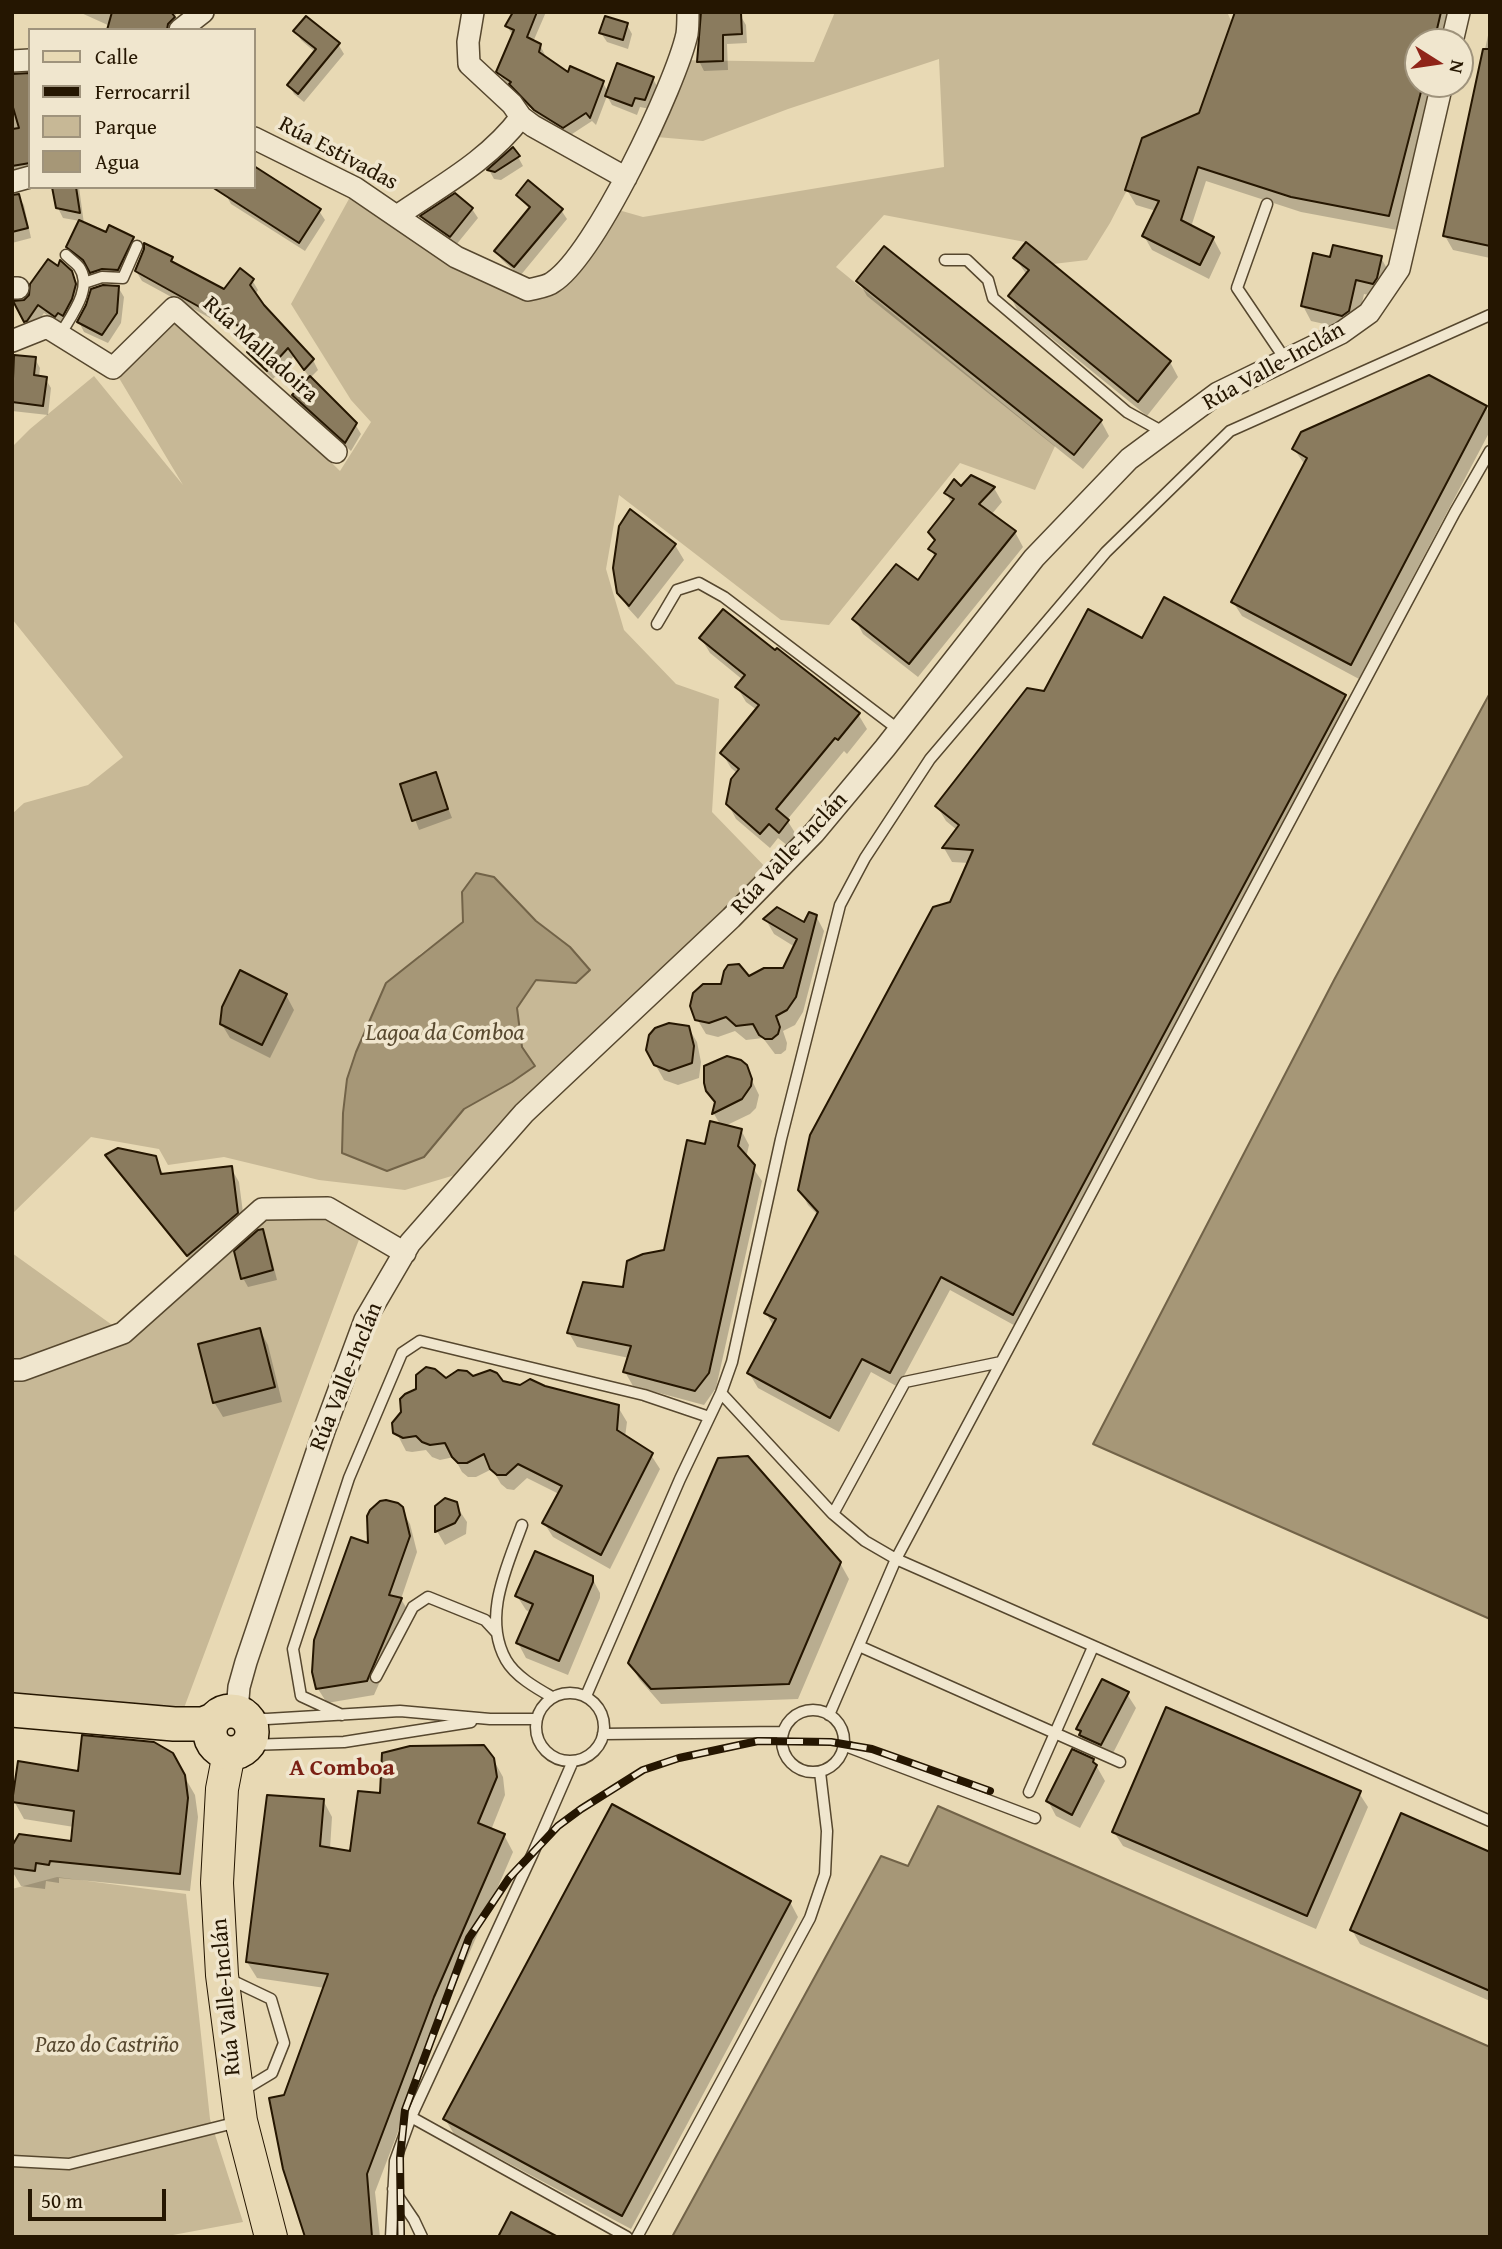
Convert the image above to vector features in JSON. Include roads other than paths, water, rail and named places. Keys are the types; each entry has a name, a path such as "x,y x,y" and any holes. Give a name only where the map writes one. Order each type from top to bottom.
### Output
{"highway":[{"path":"12,1710 194,1724 231,1732"}],"main road":[{"name":"Rúa Valle-Inclán","path":"231,1732 222,1789 217,1883 222,1975 239,2108 271,2237"}],"street":[{"path":"183,28 203,12"},
{"path":"473,12 468,41 469,64 533,127 626,178"},
{"name":"Rúa Estivadas","path":"256,139 355,188 456,257 528,290 553,283 579,256 626,178 678,60 687,33 688,12"},
{"name":"Rúa Valle-Inclán","path":"231,1732 246,1662 329,1416 365,1320 411,1242 524,1113 773,876 814,833 1034,558 1129,459 1218,393 1341,333 1369,313 1399,270 1440,98"},
{"name":"Rúa Estivadas","path":"397,216 481,160 505,139 521,117"},
{"name":"Rúa Malladoira","path":"60,335 113,368 174,308 336,452"},
{"path":"12,341 47,327 60,335"},
{"path":"12,1370 22,1370 123,1333 262,1209 328,1208 405,1253"}],"lane":[{"path":"1267,204 1237,288 1285,359"},
{"path":"84,282 102,277 123,278 137,246"},
{"path":"60,335 82,295 84,282 80,268 66,255"},
{"path":"945,260 967,260 988,280 993,299 1127,412 1165,433"},
{"path":"586,1696 680,1479 721,1393 732,1362 781,1139 840,905 865,858 930,759 1106,552 1230,431 1490,315"},
{"path":"829,1715 896,1559 1455,512 1490,452"},
{"path":"657,624 677,590 699,583 724,597 899,730"},
{"path":"342,1715 301,1696 293,1649 349,1478 402,1353 420,1341 644,1395 709,1417"},
{"path":"833,1514 905,1382 1001,1362"},
{"path":"721,1393 833,1514 864,1541 896,1559 1490,1821"},
{"path":"522,1525 498,1594 497,1633 506,1661 534,1687 552,1697"},
{"path":"376,1677 413,1607 428,1597 485,1620 497,1633"},
{"path":"859,1646 1120,1762"},
{"path":"1029,1792 1093,1647"},
{"path":"569,1692 586,1696 599,1708 604,1725 599,1744 592,1753 573,1761 552,1756 538,1740 536,1719 545,1703 552,1697 569,1692"},
{"path":"821,1711 829,1715 841,1728 843,1745 835,1763 820,1772 803,1771 790,1762 783,1749 783,1732 794,1717 802,1712 821,1711"},
{"path":"231,1732 267,1719 400,1712 490,1719 536,1719"},
{"path":"231,1732 344,1742 490,1719"},
{"path":"603,1734 783,1732"},
{"path":"843,1745 1035,1818"},
{"path":"391,2237 395,2161 411,2118 573,1761"},
{"path":"637,2237 810,1919 825,1874 827,1831 820,1772"},
{"path":"12,2161 69,2164 239,2108 272,2073 284,2043 271,1999 222,1975"},
{"path":"411,2118 627,2237"},
{"path":"393,2189 422,2237"}],"water":[{"path":"1490,693 1490,1619 1093,1444 1334,980"},
{"name":"Lagoa da Comboa","path":"476,873 494,877 536,921 570,947 590,970 576,983 536,980 517,1008 522,1047 535,1066 464,1109 424,1157 387,1171 342,1153 347,1079 386,983 463,922 462,892"},
{"path":"938,1806 1490,2047 1490,2237 672,2237 881,1856 908,1866"}],"railway":[{"path":"401,2237 400,2158 405,2110 469,1938 509,1878 558,1826 643,1770 679,1758 758,1741 831,1742 872,1749 990,1791"}],"district":[{"name":"A Comboa","path":"342,1769"}],"park label":[{"name":"Pazo do Castriño","path":"107,2046"}]}
